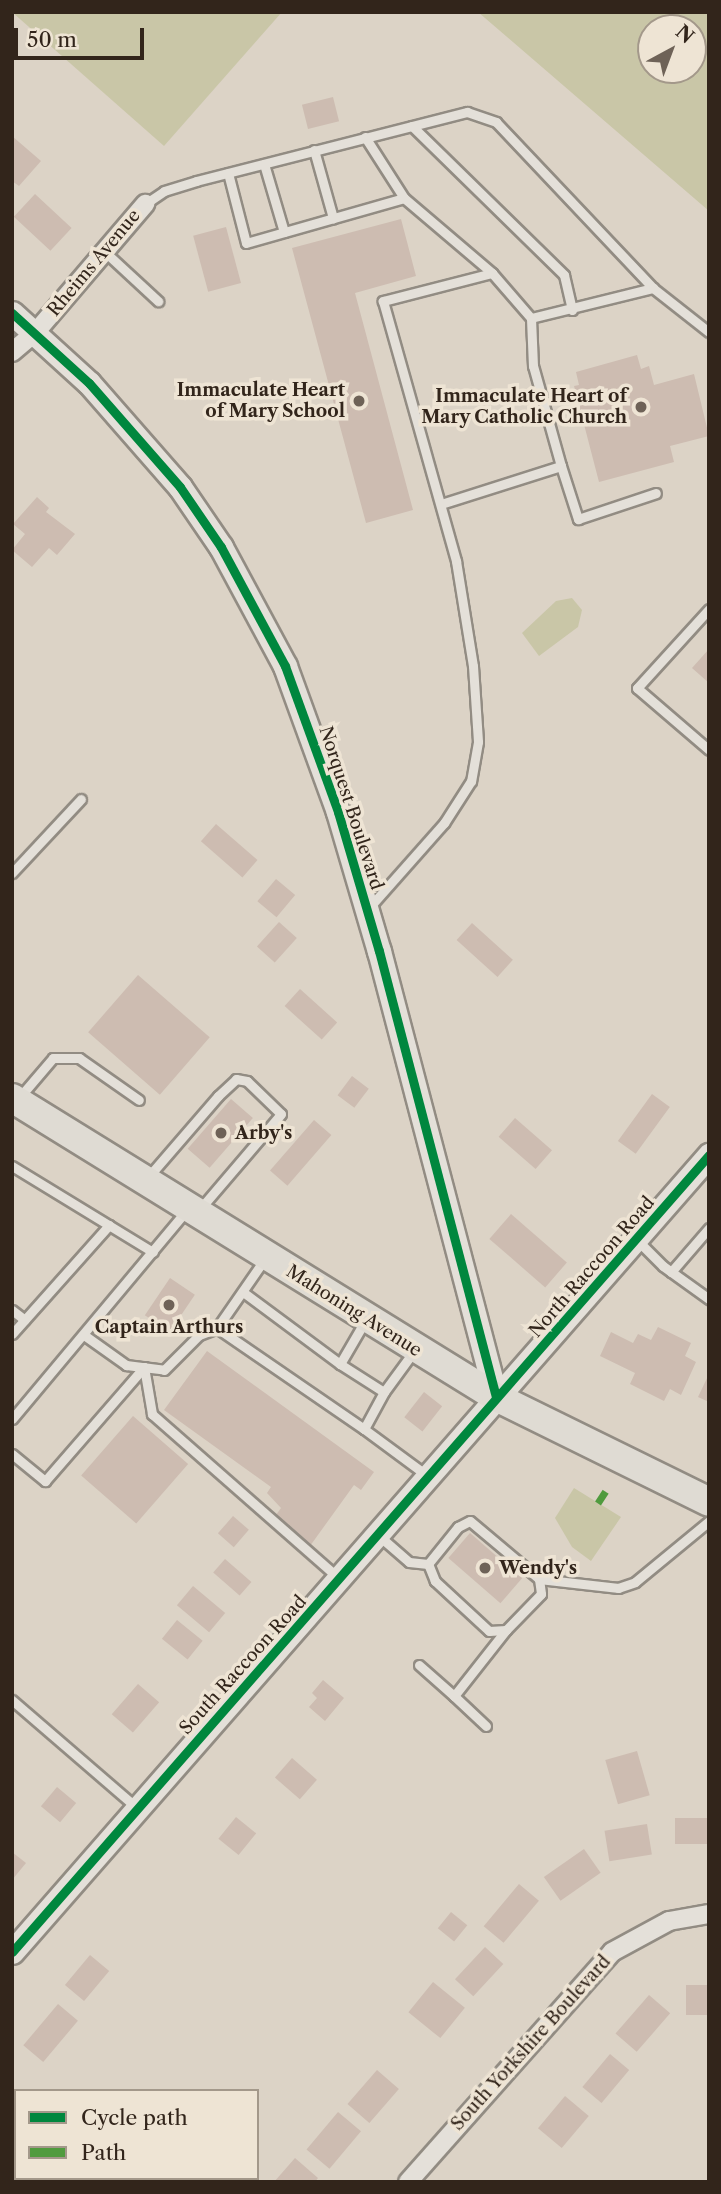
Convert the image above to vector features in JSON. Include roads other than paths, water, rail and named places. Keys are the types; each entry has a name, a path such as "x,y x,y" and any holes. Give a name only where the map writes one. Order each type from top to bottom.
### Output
{"main road":[{"name":"Mahoning Avenue","path":"15,1099 366,1320 496,1397 709,1502"}],"street":[{"name":"Rheims Avenue","path":"12,352 35,333 145,204"},
{"name":"Norquest Boulevard","path":"12,313 137,433 207,527 256,607 309,728 367,910 496,1397"},
{"name":"North Raccoon Road","path":"496,1397 709,1155"},
{"name":"South Raccoon Road","path":"12,1952 496,1397"},
{"name":"South Yorkshire Boulevard","path":"408,2182 612,1952 669,1921 709,1914"}],"lane":[{"path":"145,204 164,191 467,112 496,122 653,288 709,332"},
{"path":"412,126 564,275 572,310"},
{"path":"365,137 404,198 492,273 531,318 533,366 578,519 656,493"},
{"path":"314,150 333,218"},
{"path":"264,164 284,232"},
{"path":"228,173 246,243 404,198"},
{"path":"104,251 158,301"},
{"path":"367,910 444,823 471,781 478,742 473,666 456,561 383,302 492,273"},
{"path":"531,318 653,288"},
{"path":"441,504 561,466"},
{"path":"709,609 637,688 709,750"},
{"path":"12,873 81,799"},
{"path":"15,1099 53,1058 79,1058 139,1100"},
{"path":"12,1419 153,1252 281,1114 247,1081 236,1079 218,1096 145,1181"},
{"path":"12,1166 153,1252"},
{"path":"12,1334 109,1225"},
{"path":"671,1272 709,1228"},
{"path":"636,1239 671,1272 709,1299"},
{"path":"84,1335 126,1365 164,1370 199,1335 217,1328 266,1257"},
{"path":"243,1292 340,1364 384,1392"},
{"path":"12,1310 25,1320"},
{"path":"340,1364 366,1320"},
{"path":"217,1328 429,1477"},
{"path":"364,1429 384,1392 415,1349"},
{"path":"12,1454 45,1481 144,1367"},
{"path":"144,1367 152,1414 340,1579"},
{"path":"428,1564 458,1527 470,1521 540,1579 618,1588 635,1582 709,1521"},
{"path":"378,1535 410,1562 428,1564"},
{"path":"428,1564 435,1581 489,1632 506,1630"},
{"path":"454,1696 506,1630 541,1594 540,1579"},
{"path":"419,1665 486,1726"},
{"path":"12,1700 136,1807"}],"place":[{"name":"Immaculate Heart of Mary School","path":"359,401"},
{"name":"Immaculate Heart of Mary Catholic Church","path":"641,407"},
{"name":"Arby's","path":"221,1133"},
{"name":"Captain Arthurs","path":"169,1305"},
{"name":"Wendy's","path":"485,1568"}]}
